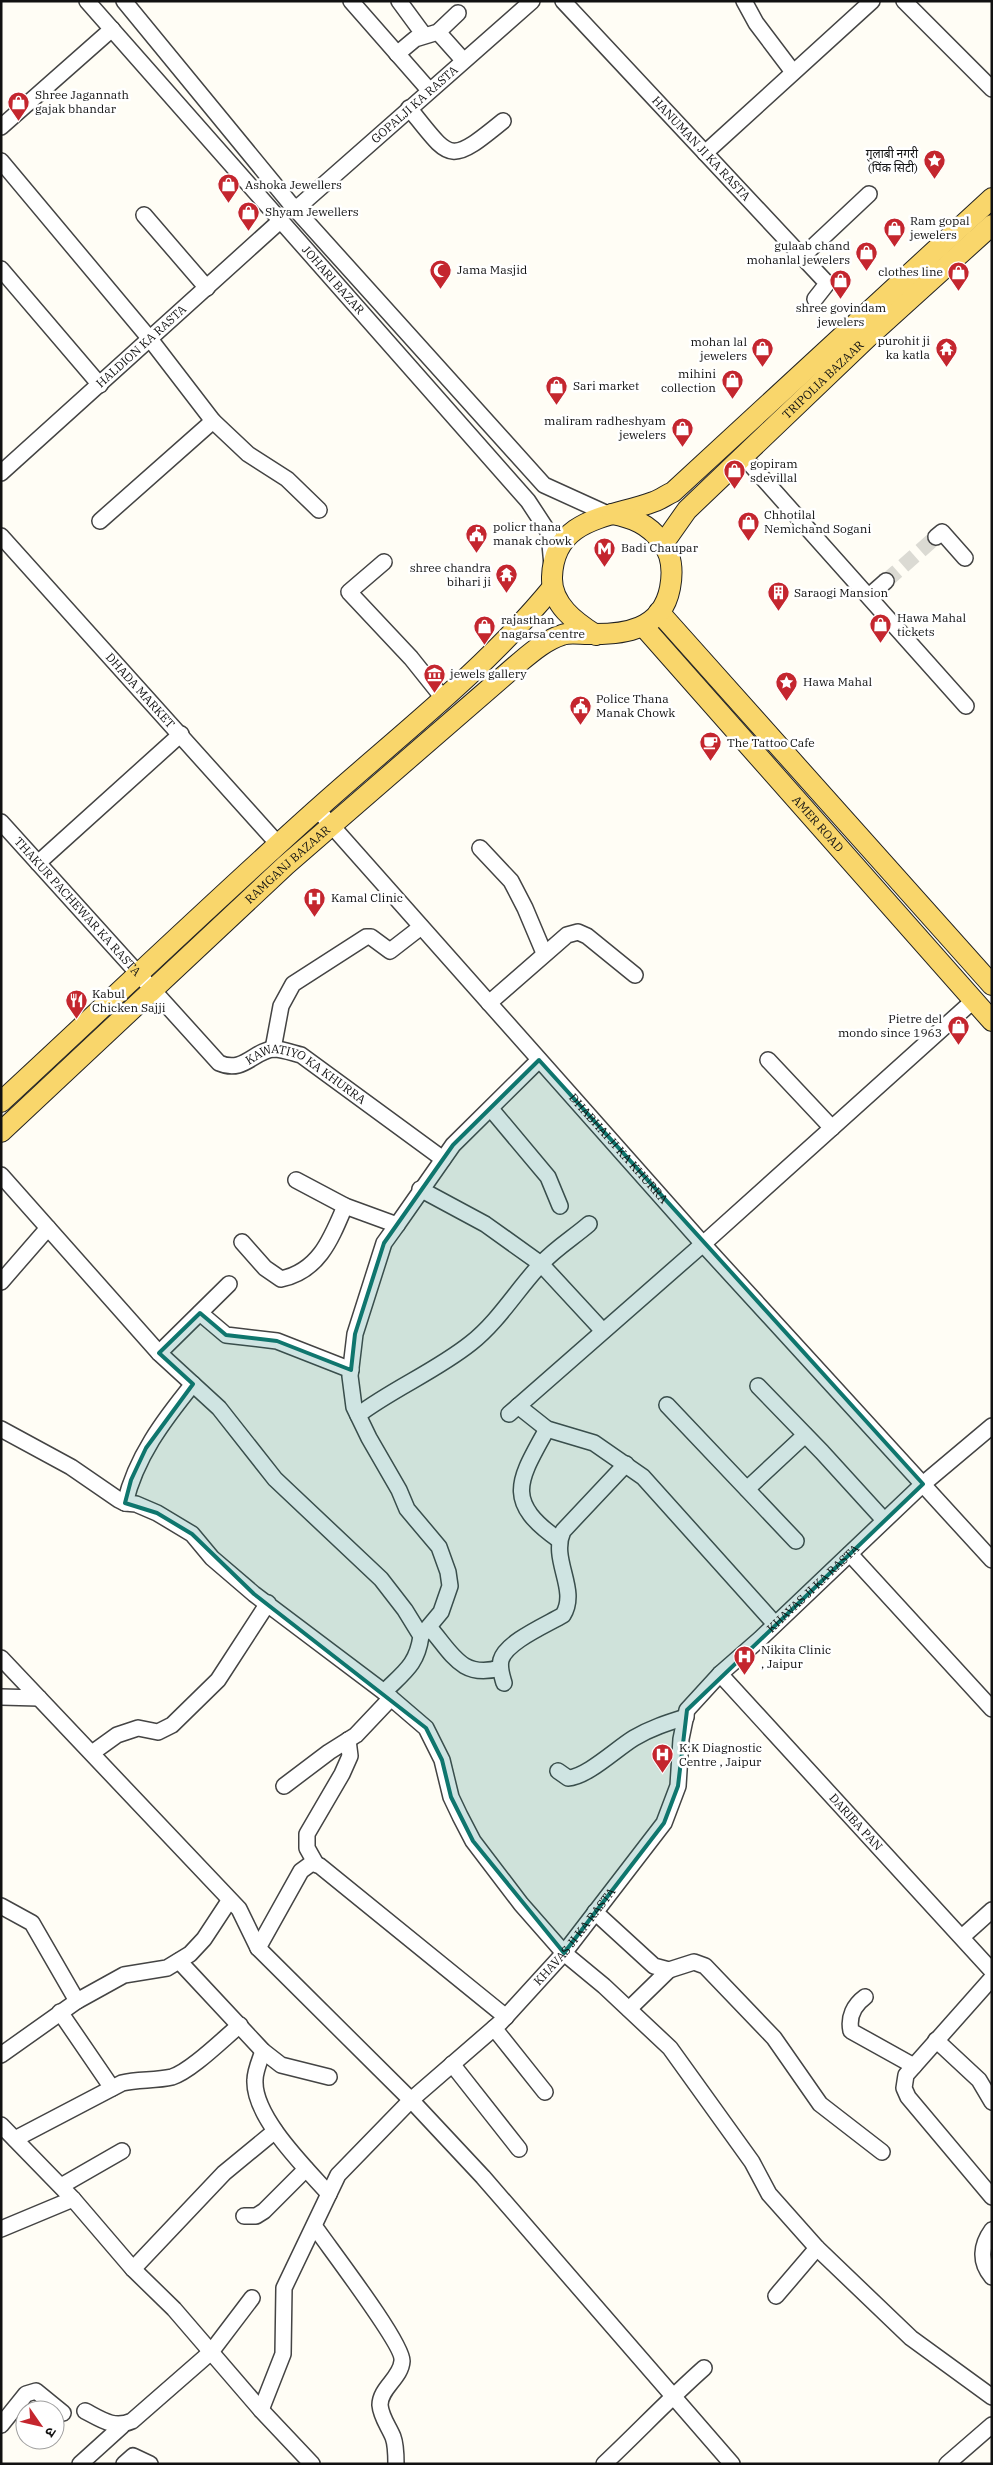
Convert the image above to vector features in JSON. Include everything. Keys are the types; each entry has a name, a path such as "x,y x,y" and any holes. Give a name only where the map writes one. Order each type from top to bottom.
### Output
{"main road":[{"name":"TRIPOLIA BAZAAR","path":"611,515 655,502 673,492 854,322 992,198"},
{"name":"TRIPOLIA BAZAAR","path":"664,544 687,510 868,338 992,225"},
{"path":"611,515 642,523 654,532 664,544 671,561 672,578 669,595 659,612 643,626 629,632 596,634 569,616 552,580 556,558 564,541 576,528 593,519 611,515"},
{"name":"RAMGANJ BAZAAR","path":"1,1102 278,844 443,698 527,618 552,580"},
{"name":"AMER ROAD","path":"659,612 992,985"},
{"name":"AMER ROAD","path":"643,626 973,1001 992,1020"},
{"name":"RAMGANJ BAZAAR","path":"1,1132 154,991 286,864 540,646 563,634 596,634"}],"street":[{"name":"JOHARI BAZAR","path":"87,1 528,501 548,534 552,580"},
{"path":"351,1 429,90"},
{"path":"400,1 431,33 463,60"},
{"name":"GOPALJI KA RASTA","path":"296,209 532,1"},
{"name":"HANUMAN JI KA RASTA","path":"563,1 803,256 826,285 815,299"},
{"path":"744,1 756,23 793,72"},
{"path":"704,153 872,1"},
{"path":"904,1 992,89"},
{"name":"JOHARI BAZAR","path":"131,4 296,209 544,485 611,515"},
{"path":"397,54 415,39 431,33 458,13"},
{"path":"1,127 112,29"},
{"path":"409,108 439,145 447,150 456,152 470,148 502,121"},
{"path":"1,161 150,340 213,421 248,454 287,479 319,510"},
{"path":"803,256 868,194"},
{"path":"144,215 207,288"},
{"name":"HALDION KA RASTA","path":"1,473 280,221"},
{"path":"1,269 100,385"},
{"path":"100,521 213,421"},
{"path":"743,456 966,706"},
{"path":"936,537 942,532 965,558"},
{"name":"DHADA MARKET","path":"1,536 278,844"},
{"path":"384,562 349,592 411,658 443,698"},
{"path":"869,596 886,580"},
{"path":"38,863 181,734"},
{"name":"DHABHAI JI KA KHURRA","path":"317,809 703,1244 992,1560"},
{"name":"THAKUR PACHEWAR KA RASTA","path":"1,822 154,991"},
{"path":"480,848 511,881 544,953"},
{"path":"273,1049 281,1006 293,984 366,938 371,937 390,951 394,950 422,927"},
{"path":"489,1003 544,953 567,935 578,932 587,936 635,975"},
{"name":"KAWATIYO KA KHURRA","path":"154,991 219,1063 229,1067 242,1064 273,1049 301,1055 443,1160"},
{"path":"775,1624 642,1477 594,1443 547,1430 514,1410 703,1244 973,1001"},
{"path":"284,1786 356,1735 416,1660 425,1631 441,1612 450,1586 448,1572 439,1547 407,1509 399,1490 369,1438 354,1407 351,1370 355,1334 384,1243 420,1189 466,1130 491,1109 539,1060"},
{"path":"768,1060 832,1128"},
{"path":"491,1109 548,1177 560,1206"},
{"path":"1,1175 159,1353 219,1408 275,1480 381,1579 425,1631 466,1667 485,1672 500,1668"},
{"path":"296,1180 345,1206 397,1225"},
{"path":"420,1189 486,1224 541,1264 604,1331"},
{"path":"242,1242 273,1274 281,1279 294,1276 317,1260 331,1238 345,1206"},
{"path":"358,1415 378,1400 432,1370 471,1343 485,1330 541,1264 589,1224"},
{"path":"1,1282 48,1228"},
{"path":"159,1353 229,1284"},
{"path":"200,1313 226,1335 277,1341 351,1370"},
{"path":"125,1503 131,1480 146,1448 170,1412 194,1384"},
{"path":"758,1386 884,1520"},
{"path":"667,1405 796,1541"},
{"name":"KHAVAS JI KA RASTA","path":"261,2410 283,2354 284,2288 315,2227 338,2175 411,2100 506,2016 564,1953 664,1822 678,1786 681,1739 687,1710 720,1674 850,1554 884,1520 923,1484 992,1426"},
{"path":"1,1429 71,1467 125,1503 136,1504 157,1513 192,1534 212,1558 254,1594 388,1695 426,1728 442,1760 451,1797 473,1841 521,1904 564,1953 629,2008 670,2048 752,2162 769,2194 817,2248 911,2338 992,2396"},
{"path":"547,1430 521,1479 520,1493 533,1519 559,1540"},
{"path":"748,1489 805,1435"},
{"path":"504,1683 500,1668 508,1648 563,1616 567,1608 569,1600 559,1560 559,1540 569,1522 626,1464"},
{"path":"850,1554 992,1709"},
{"path":"92,1753 117,1735 138,1728 158,1732 172,1725 218,1680 268,1603"},
{"path":"1,1658 229,1901 239,1909 258,1948 411,2100 483,2177 732,2464"},
{"name":"DARIBA PAN","path":"720,1674 992,1971"},
{"path":"1,1697 39,1698"},
{"path":"558,1771 568,1778 583,1775 635,1737 655,1726 686,1717"},
{"path":"348,1740 350,1756 342,1774 306,1834 307,1848 316,1864 506,2016"},
{"path":"258,1948 301,1870 307,1865 316,1864"},
{"path":"1,2055 60,2012 124,1975 167,1968 179,1962 190,1954 204,1939 229,1901"},
{"path":"1,1906 32,1923 78,2001"},
{"path":"962,1937 992,1910"},
{"path":"596,1912 644,1959 654,1966 669,1970"},
{"path":"179,1962 263,2051 281,2065 329,2077"},
{"path":"629,2008 669,1970 694,1962 705,1966 774,2038 820,2104 882,2152"},
{"path":"992,1978 906,2075 904,2088 908,2097 992,2197"},
{"path":"865,1997 852,2013 851,2031 914,2066"},
{"path":"60,2012 112,2088"},
{"path":"15,2139 112,2088 138,2079 162,2079 183,2072 240,2026"},
{"path":"494,2028 545,2092"},
{"path":"936,2040 979,2080 992,2102"},
{"path":"263,2051 255,2080 268,2120 306,2169 330,2194"},
{"path":"452,2064 519,2149"},
{"path":"1,2126 73,2199 133,2269 174,2309 261,2410 312,2464"},
{"path":"133,2269 224,2173 276,2131"},
{"path":"61,2186 122,2151"},
{"path":"244,2216 256,2216 264,2211 306,2169"},
{"path":"1,2229 73,2199"},
{"path":"315,2227 379,2318 401,2354 400,2368 384,2391 380,2404 382,2414 394,2439 396,2464"},
{"path":"992,2230 986,2238 982,2256 987,2271 992,2277"},
{"path":"776,2296 817,2248"},
{"path":"80,2464 122,2426 132,2421 211,2352 252,2298"},
{"path":"604,2464 672,2396 704,2368"},
{"path":"21,2400 26,2394 36,2390 48,2400"},
{"path":"1,2425 15,2408"},
{"path":"86,2411 108,2424 122,2426"},
{"path":"947,2464 992,2425"},
{"path":"124,2464 133,2456 150,2464"}],"highlighted area":[{"path":"539,1060 923,1484 687,1710 678,1786 664,1823 564,1953 473,1841 451,1797 442,1760 426,1728 254,1594 192,1534 157,1513 125,1503 131,1480 146,1448 193,1384 159,1353 200,1313 226,1335 277,1341 351,1370 355,1334 384,1243 453,1145"}],"tunnel":[{"path":"886,581 936,537"}],"place":[{"name":"Shree Jagannath gajak bhandar","path":"19,121"},
{"name":"गुलाबी नगरी (पिंक सिटी)","path":"934,180"},
{"name":"Ashoka Jewellers","path":"229,204"},
{"name":"Shyam Jewellers","path":"249,231"},
{"name":"Ram gopal jewelers","path":"894,247"},
{"name":"gulaab chand mohanlal jewelers","path":"866,272"},
{"name":"Jama Masjid","path":"441,289"},
{"name":"clothes line","path":"959,291"},
{"name":"shree govindam jewelers","path":"841,300"},
{"name":"purohit ji ka katla","path":"946,367"},
{"name":"mohan lal jewelers","path":"763,368"},
{"name":"mihini collection","path":"732,400"},
{"name":"Sari market","path":"557,405"},
{"name":"maliram radheshyam jewelers","path":"682,447"},
{"name":"gopiram sdevillal","path":"734,490"},
{"name":"Chhotilal Nemichand Sogani","path":"748,541"},
{"name":"policr thana manak chowk","path":"477,553"},
{"name":"Badi Chaupar","path":"605,567"},
{"name":"shree chandra bihari ji","path":"507,594"},
{"name":"Saraogi Mansion","path":"778,612"},
{"name":"Hawa Mahal tickets","path":"881,644"},
{"name":"rajasthan nagarsa centre","path":"485,646"},
{"name":"jewels gallery","path":"434,693"},
{"name":"Hawa Mahal","path":"787,701"},
{"name":"Police Thana Manak Chowk","path":"580,725"},
{"name":"The Tattoo Cafe","path":"711,762"},
{"name":"Kamal Clinic","path":"315,917"},
{"name":"Kabul Chicken Sajji","path":"76,1020"},
{"name":"Pietre del mondo since 1963","path":"958,1045"},
{"name":"Nikita Clinic , Jaipur","path":"745,1676"},
{"name":"K.K Diagnostic Centre , Jaipur","path":"663,1774"}]}
